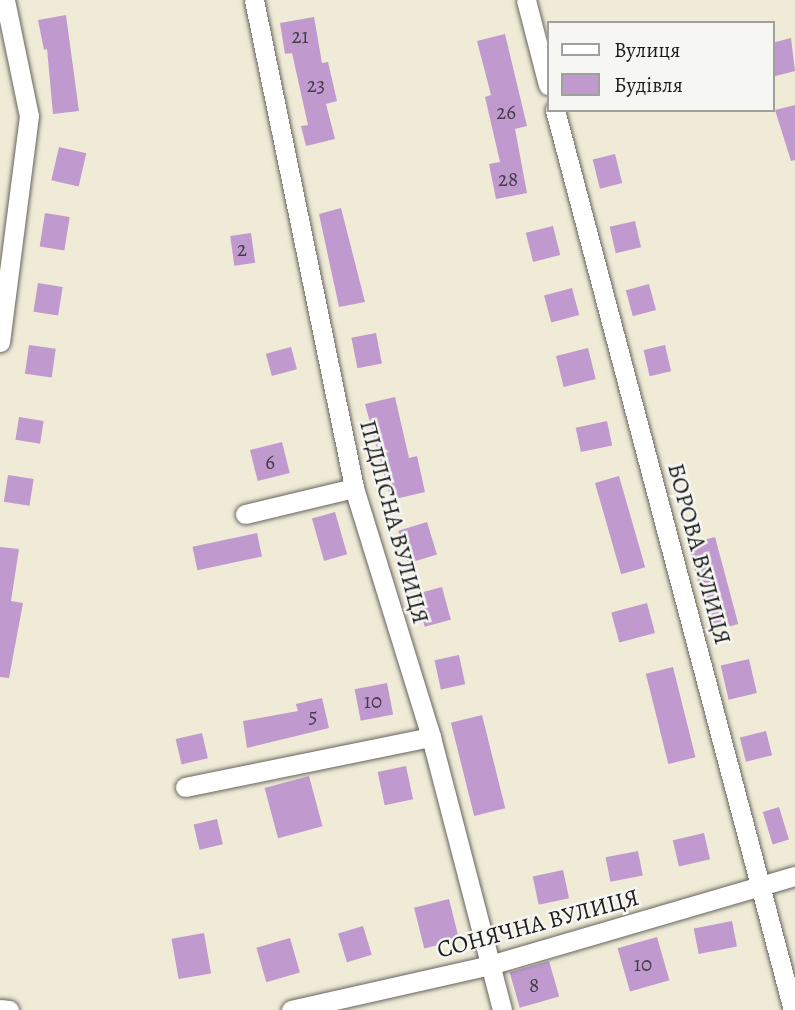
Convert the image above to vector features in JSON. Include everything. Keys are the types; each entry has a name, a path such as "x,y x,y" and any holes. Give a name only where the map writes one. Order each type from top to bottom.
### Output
{"street":[{"path":"0,342 29,116 5,0"},
{"name":"ПІДЛІСНА ВУЛИЦЯ","path":"254,0 354,488 431,737 502,1010"},
{"path":"526,0 546,77"},
{"name":"БОРОВА ВУЛИЦЯ","path":"556,112 793,1010"},
{"path":"245,514 354,488"},
{"path":"185,787 431,737"},
{"name":"СОНЯЧНА ВУЛИЦЯ","path":"291,1010 490,965 795,876"},
{"path":"0,1009 9,1010"}],"building":[{"path":"66,15 79,111 53,114 47,49 44,50 38,20"},
{"path":"314,17 322,63 328,62 337,101 326,104 335,139 306,146 301,126 308,125 292,53 285,54 280,23"},
{"path":"505,34 527,126 515,129 527,193 496,199 489,164 500,162 485,97 491,95 477,41"},
{"path":"791,38 795,71 774,76 774,42"},
{"path":"795,105 795,160 791,161 775,110"},
{"path":"59,147 86,153 79,186 51,180"},
{"path":"615,154 622,183 600,189 593,160"},
{"path":"341,208 365,302 339,307 319,214"},
{"path":"45,213 70,217 64,250 40,247"},
{"path":"635,221 641,247 616,253 610,227"},
{"path":"553,226 560,255 533,262 526,233"},
{"path":"251,233 255,263 234,266 230,236"},
{"path":"38,283 63,287 58,316 33,312"},
{"path":"649,284 656,310 633,316 626,290"},
{"path":"572,288 579,315 551,323 544,296"},
{"path":"376,333 382,363 357,368 351,338"},
{"path":"29,345 56,349 52,377 25,374"},
{"path":"665,345 671,371 650,376 644,350"},
{"path":"291,347 297,369 272,376 266,354"},
{"path":"588,348 596,379 564,387 556,356"},
{"path":"395,397 409,458 417,456 425,492 391,500 365,404"},
{"path":"19,417 44,421 40,444 15,440"},
{"path":"607,421 612,445 581,452 576,428"},
{"path":"282,442 290,473 258,481 250,450"},
{"path":"8,475 34,479 29,506 4,502"},
{"path":"619,476 645,567 621,574 595,483"},
{"path":"335,512 347,554 324,561 312,519"},
{"path":"427,522 437,555 408,563 398,531"},
{"path":"257,533 262,556 197,570 192,547"},
{"path":"715,537 738,624 711,631 688,544"},
{"path":"0,547 19,549 11,601 23,603 9,678 0,677"},
{"path":"442,587 451,620 425,627 416,594"},
{"path":"647,603 655,633 619,643 611,613"},
{"path":"459,655 465,684 441,690 435,660"},
{"path":"749,659 757,693 729,700 721,666"},
{"path":"673,667 695,757 668,764 646,674"},
{"path":"387,683 393,714 361,721 355,689"},
{"path":"322,698 329,728 247,748 243,721 298,711 296,704"},
{"path":"482,715 505,808 474,816 451,723"},
{"path":"766,731 772,755 746,762 740,738"},
{"path":"202,733 208,758 182,764 176,739"},
{"path":"406,766 413,799 385,805 378,772"},
{"path":"309,776 322,826 278,838 265,788"},
{"path":"779,807 789,840 773,844 763,812"},
{"path":"217,819 223,844 199,850 194,824"},
{"path":"704,833 710,859 679,867 673,840"},
{"path":"638,851 643,876 610,882 606,857"},
{"path":"563,870 569,898 539,905 533,876"},
{"path":"449,899 459,940 424,948 414,908"},
{"path":"732,921 737,947 699,954 694,928"},
{"path":"363,926 372,955 347,962 338,934"},
{"path":"204,933 211,973 179,979 172,939"},
{"path":"657,937 669,980 630,992 618,948"},
{"path":"290,938 300,973 266,982 256,948"},
{"path":"549,961 559,997 520,1008 510,972"}]}
